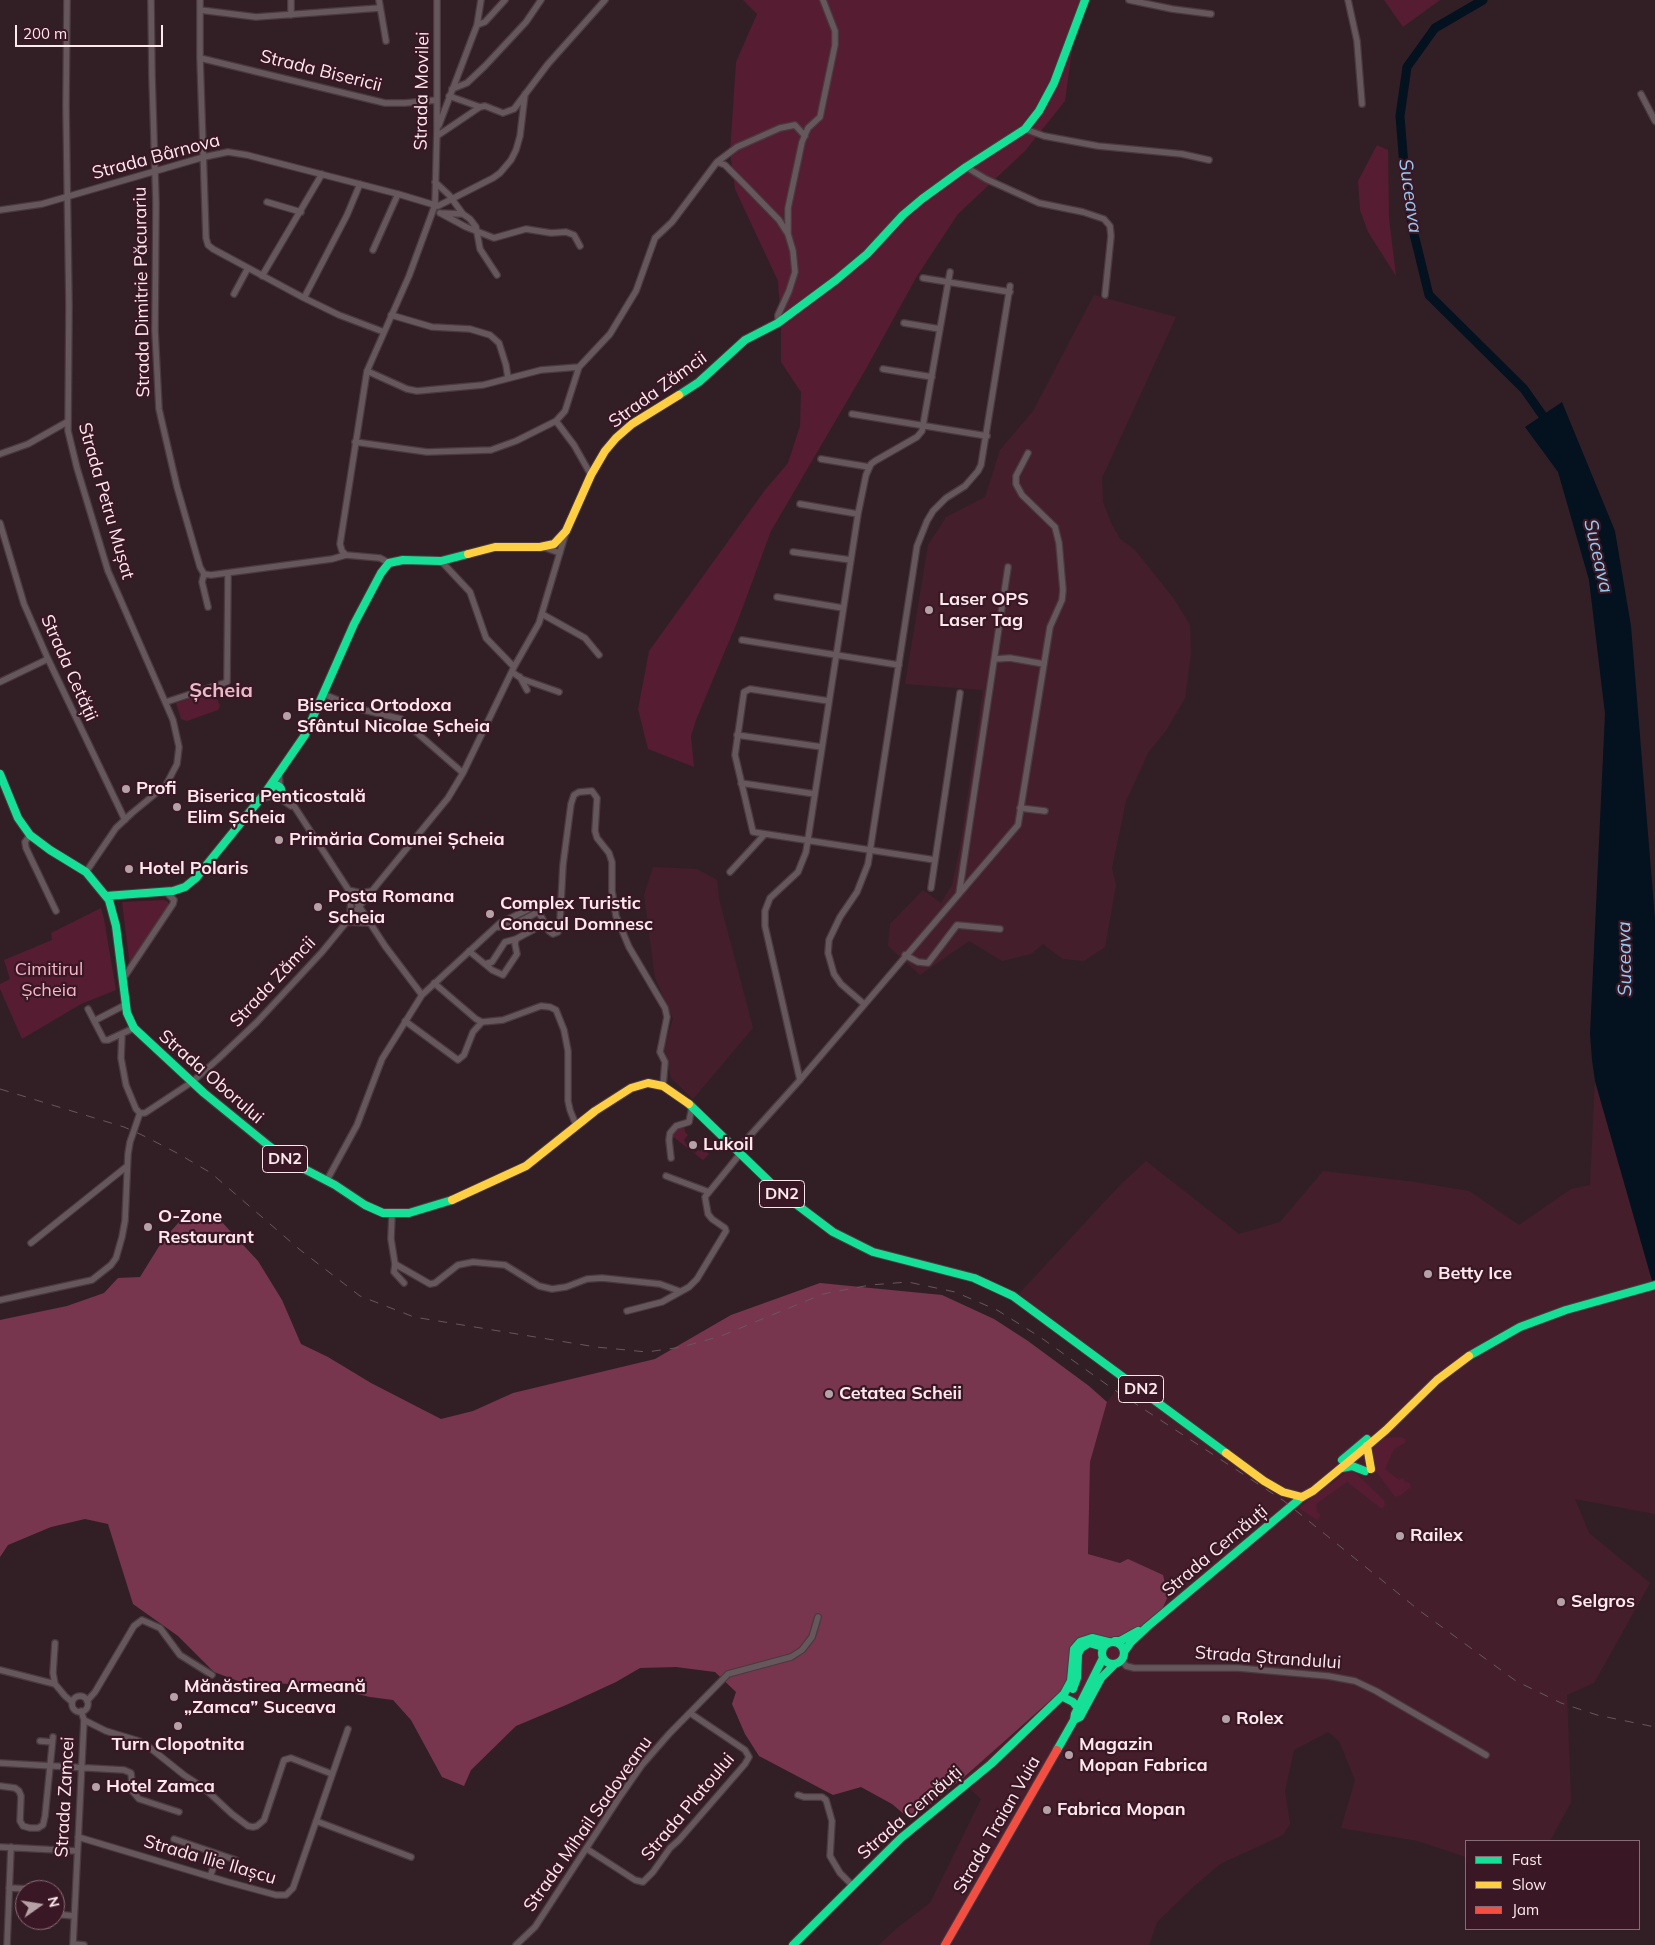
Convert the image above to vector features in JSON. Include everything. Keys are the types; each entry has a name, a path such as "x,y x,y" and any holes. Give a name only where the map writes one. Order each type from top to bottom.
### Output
{"main road":[{"name":"Strada Zămcii","path":"543,547 554,544 566,531 591,475 610,444 624,431 699,382 745,340 778,323 854,266 908,210 966,167 1025,129 1039,111 1054,83 1085,0"},
{"path":"106,896 166,892 180,889 196,878 259,799 275,791 279,772 305,735 354,624 381,573 389,563 400,560 441,561 495,547 543,547"},
{"name":"DN2","path":"0,774 18,818 30,834 50,850 86,872 106,896"},
{"name":"Strada Oborului","path":"106,896 114,917 125,1005 128,1017 134,1028 233,1118 283,1157 327,1180 365,1205 383,1213 409,1213 436,1206 479,1189 519,1170 542,1154 576,1125 631,1088 648,1084 663,1086"},
{"name":"DN2","path":"663,1086 692,1107 787,1199 833,1232 880,1255 974,1278 1013,1296 1264,1481 1283,1492 1302,1497"},
{"name":"Strada Cernăuți","path":"1302,1497 1308,1489 1421,1392 1476,1350 1498,1338 1566,1310 1610,1296 1655,1285"},
{"name":"Strada Cernăuți","path":"1124,1652 1131,1642 1147,1627 1302,1497 1313,1491 1342,1468 1386,1430 1438,1380"},
{"path":"1342,1468 1352,1466 1368,1470 1367,1446"},
{"name":"Strada Cernăuți","path":"1051,1708 1066,1698 1075,1684 1078,1654 1081,1648 1089,1643 1109,1644 1127,1638 1147,1627"},
{"name":"Strada Cernăuți","path":"793,1945 901,1838 991,1764 1051,1708 1070,1685 1076,1646 1086,1638 1092,1638 1109,1644"},
{"path":"1109,1644 1121,1645 1124,1652 1118,1662 1108,1663 1103,1658 1109,1644"},
{"name":"Strada Traian Vuia","path":"945,1945 1074,1720 1103,1658"},
{"name":"Strada Traian Vuia","path":"1074,1720 1080,1717 1101,1678 1118,1662"},
{"path":"1066,1698 1078,1708"}],"street":[{"name":"Strada Petru Mușat","path":"67,0 69,306 67,422 77,468 111,579 166,702 178,736 177,764 166,785 116,828 86,872"},
{"name":"Strada Dimitrie Păcurariu","path":"152,0 155,331 159,409 174,478 200,567 204,574 202,582 208,607"},
{"path":"200,0 206,242 213,250 304,298 339,315 384,332"},
{"path":"291,0 291,15"},
{"path":"379,0 386,41"},
{"name":"Strada Movilei","path":"346,555 342,551 340,544 367,371 409,276 434,208 437,129 437,0"},
{"path":"437,129 477,25 481,0"},
{"path":"477,25 485,22 505,0"},
{"path":"451,92 467,83 485,66 526,22 541,0"},
{"path":"436,136 480,107 485,106 503,113 514,109 548,64 605,0"},
{"path":"788,234 788,208 805,136 808,128 820,117 835,45 835,31 823,0"},
{"path":"1129,0 1172,9 1211,14"},
{"path":"1348,0 1357,41 1362,104"},
{"path":"200,10 221,11 251,17 380,8"},
{"name":"Strada Bisericii","path":"200,58 385,103 437,100"},
{"path":"451,92 480,107"},
{"path":"434,208 493,178 511,160 520,136 525,94"},
{"path":"1641,94 1655,121"},
{"path":"355,442 426,452 491,450 516,441 556,421 564,411 579,367 610,334 640,282 650,248 655,238 672,222 700,182 717,162 737,147 780,128 795,125 805,136"},
{"path":"1025,129 1044,136 1098,146 1182,154 1209,160"},
{"name":"Strada Bârnova","path":"0,210 35,205 204,157 235,152 398,194 434,208 477,232 494,238 526,229 551,233 566,232 574,235 580,246"},
{"path":"717,162 725,165 746,186 779,220 788,234 793,250 795,272 778,315 778,323"},
{"path":"966,167 986,179 1039,204 1083,212 1104,219 1110,226 1111,236 1105,295"},
{"path":"262,276 322,174"},
{"path":"435,182 452,199 463,214 473,222 480,249 497,275"},
{"path":"304,298 347,215 360,184"},
{"path":"373,250 398,194"},
{"path":"267,202 301,212"},
{"path":"440,213 463,214"},
{"path":"234,294 248,268"},
{"path":"800,1080 764,918 770,898 791,879 803,863 837,655 850,560 869,467 880,458 916,437 924,426 950,272"},
{"path":"864,1004 841,984 834,974 828,953 829,940 833,929 857,892 871,849 917,546 927,520 939,503 965,486 978,471 987,436 1010,289 923,278"},
{"path":"391,315 432,326 470,329 490,335 499,343 508,378"},
{"path":"904,323 940,329"},
{"path":"367,371 407,389 417,391 483,385 542,370 579,367"},
{"path":"882,370 932,377"},
{"path":"852,414 987,436"},
{"path":"556,421 574,445 591,475"},
{"path":"0,454 28,444 67,422"},
{"path":"626,1311 662,1302 689,1287 697,1279 726,1231 708,1214 705,1199 709,1192 739,1152 864,1004 1016,829 1050,626 1062,600 1063,590 1059,543 1055,527 1022,496 1016,484 1016,476 1028,453"},
{"path":"821,459 869,467"},
{"path":"800,504 858,514"},
{"name":"Strada Cetății","path":"0,524 24,604 124,820"},
{"name":"Strada Zămcii","path":"140,1113 150,1111 192,1082 256,1022 295,982 349,921 440,810 463,773 513,670 528,646 542,614 566,531"},
{"path":"543,547 560,553"},
{"path":"793,552 850,560"},
{"path":"204,574 332,559 346,555 380,558 389,563"},
{"path":"441,561 470,592 486,638 520,677 527,690"},
{"path":"959,894 1008,567"},
{"path":"166,702 227,682 228,572"},
{"path":"777,597 844,608"},
{"path":"542,614 585,638 599,655"},
{"path":"742,640 899,665"},
{"path":"995,659 1010,658 1044,664"},
{"path":"0,682 48,659"},
{"path":"520,677 559,692"},
{"path":"829,702 746,690 743,694 735,755 753,832 935,860"},
{"path":"931,888 960,692"},
{"path":"323,694 360,709 400,719 463,773"},
{"path":"737,735 822,747"},
{"path":"741,783 815,794"},
{"path":"275,791 296,810 359,907 422,995"},
{"path":"327,1180 357,1125 382,1059 422,995 498,927 515,924 537,909 544,924 552,933 558,932 563,865 572,798 579,792 592,791 596,795 598,802 595,831 597,838 609,853 612,862 612,891 616,916 629,947 667,1013 660,1052 665,1062 663,1086"},
{"path":"1020,808 1046,811"},
{"path":"30,834 25,842 26,848 56,911"},
{"path":"730,872 765,834"},
{"path":"350,893 372,891"},
{"path":"123,979 173,904 174,900 166,892"},
{"path":"350,893 349,921 370,923"},
{"path":"485,964 492,962 503,943 516,939 544,924"},
{"path":"905,956 918,962 928,963 957,925 1000,929"},
{"path":"469,951 501,975 504,974 517,954 516,939"},
{"path":"434,983 482,1022 503,1020 541,1006 556,1010 562,1022 568,1051 568,1101 576,1125"},
{"path":"94,1021 125,1005"},
{"path":"88,1009 104,1040 134,1028"},
{"path":"405,1021 458,1060 464,1055 473,1032 482,1022"},
{"path":"0,1300 92,1280 112,1265 120,1248 125,1221 126,1167 130,1142 140,1113 132,1102 126,1085 121,1058 122,1034"},
{"path":"671,1158 670,1133 676,1126 689,1122 692,1107"},
{"path":"31,1243 126,1167"},
{"path":"666,1176 709,1192"},
{"path":"392,1214 391,1239 396,1264 394,1272 404,1283"},
{"path":"396,1264 404,1271 430,1284 435,1283 458,1265 473,1262 505,1265 539,1286 552,1289 602,1278 660,1284 679,1291"},
{"name":"Strada Mihail Sadoveanu","path":"516,1945 535,1927 642,1765 728,1674 776,1662 791,1657 802,1650 812,1637 818,1617"},
{"path":"54,1643 53,1673 55,1684 72,1702 74,1709 81,1711 86,1709 87,1701 96,1692 134,1626 142,1620 160,1628 180,1654 212,1675"},
{"name":"Strada Ștrandului","path":"1118,1662 1134,1668 1238,1668 1328,1676 1355,1681 1384,1695 1486,1754"},
{"path":"0,1670 55,1684"},
{"path":"72,1702 78,1696 84,1697 87,1701"},
{"name":"Strada Zamcei","path":"73,1945 76,1851 84,1720 81,1711"},
{"name":"Strada Platoului","path":"587,1850 635,1880 643,1882 653,1872 670,1848 745,1764 748,1757 745,1750 690,1713"},
{"path":"84,1720 106,1731 139,1741 149,1747 184,1775 204,1788 248,1826 257,1826 264,1820 284,1760 291,1758 332,1774"},
{"name":"Strada Ilie Ilașcu","path":"78,1837 210,1877 286,1895 293,1888 348,1728"},
{"path":"0,1786 15,1788 19,1791 21,1796 20,1821 23,1826 38,1828 44,1821 53,1740 40,1741"},
{"path":"0,1763 127,1771 131,1773 133,1792 139,1798 179,1812"},
{"path":"798,1795 822,1797 826,1800 832,1821 830,1856 840,1874 852,1885"},
{"path":"316,1822 411,1857"},
{"path":"174,1839 236,1860"},
{"path":"0,1847 76,1851"},
{"path":"7,1945 11,1847"},
{"path":"210,1877 218,1854"},
{"path":"9,1888 15,1888"},
{"path":"65,1915 74,1916"},
{"path":"0,1916 7,1916"},
{"path":"73,1945 84,1945"}],"shaded area":[{"path":"1094,295 1176,317 1102,478 1103,502 1120,539 1135,550 1174,599 1190,625 1191,654 1185,698 1167,729 1148,753 1126,801 1112,868 1116,885 1105,947 1084,961 1063,959 1043,944 1031,954 1002,961 969,941 920,975 888,946 890,924 923,890 941,903 952,885 960,847 983,690 905,684 928,545 946,517 985,497 1000,450 1033,411"},
{"path":"653,867 697,869 717,880 719,899 753,1028 693,1099 671,1078 664,1047 673,1019 655,978 644,895"},
{"path":"1595,1081 1655,1291 1655,1514 1575,1499 1589,1533 1650,1583 1594,1683 1567,1695 1571,1802 1551,1840 1465,1840 1465,1857 1418,1841 1341,1828 1355,1780 1339,1741 1328,1732 1294,1750 1285,1791 1290,1824 1283,1835 1220,1864 1157,1922 1149,1945 879,1945 897,1928 930,1903 981,1799 960,1780 1061,1691 1120,1563 1088,1554 1090,1462 1107,1402 1117,1389 1128,1385 1013,1300 1122,1183 1146,1161 1239,1234 1280,1222 1323,1171 1415,1182 1469,1191 1519,1225 1571,1189 1590,1185"},
{"path":"208,1212 220,1220 258,1261 282,1300 301,1344 441,1419 473,1411 513,1393 655,1359 731,1315 820,1283 942,1295 994,1319 1028,1341 1089,1386 1107,1402 1090,1462 1088,1554 1120,1563 1128,1559 1163,1575 1168,1596 1161,1612 1125,1638 1110,1640 1092,1637 1069,1673 1067,1682 1061,1691 964,1777 911,1820 892,1804 861,1787 833,1795 759,1756 745,1734 732,1704 736,1692 715,1672 676,1667 640,1668 616,1682 516,1726 471,1770 464,1786 442,1777 411,1720 393,1700 370,1697 323,1686 238,1681 214,1672 178,1636 133,1604 108,1524 85,1519 51,1527 8,1545 0,1557 0,1320 67,1306 104,1293 118,1278 140,1277 163,1240 180,1221"}],"green space":[{"path":"743,0 1082,0 1077,13 1065,101 1025,151 958,214 917,276 867,367 771,531 738,620 696,720 691,736 694,767 648,749 638,709 649,651 765,490 788,463 800,426 801,392 781,362 778,281 735,189 730,152 736,62 757,14"},
{"path":"1384,0 1440,0 1403,27"},
{"path":"1377,145 1388,150 1389,218 1396,276 1368,232 1360,210 1358,181"},
{"path":"214,691 220,706 218,710 187,721 181,719 176,703"},
{"path":"164,900 168,902 168,906 130,966 122,902"},
{"name":"Cimitirul Șcheia","path":"101,908 116,990 81,1004 22,1039 0,989 0,984 10,979 4,960 52,940 51,933"},
{"path":"684,1125 685,1132 688,1135 684,1140 686,1144 695,1153 703,1149 709,1154 703,1160 671,1135 673,1130"},
{"path":"1402,1437 1406,1440 1405,1443 1394,1449 1385,1469 1399,1480 1403,1478 1405,1482 1410,1483 1411,1487 1395,1497 1375,1470 1370,1452 1383,1438"},
{"path":"1348,1471 1353,1471 1384,1500 1385,1505 1382,1509 1347,1482 1316,1504 1317,1512 1321,1515 1317,1520 1299,1508"},
{"path":"1113,1642 1121,1645 1124,1653 1121,1661 1113,1664 1105,1661 1102,1653 1105,1645"},
{"path":"1094,1646 1098,1663 1076,1700 1070,1697 1076,1687 1081,1652 1086,1647"}],"water":[{"path":"1562,402 1615,531 1631,626 1655,919 1655,1291 1595,1081 1592,1060 1590,1034 1605,714 1589,580 1558,472 1525,427"}],"waterway":[{"name":"Suceava","path":"1483,0 1435,28 1407,67 1400,116 1412,226 1429,295 1524,389 1548,423"}],"railway":[{"path":"0,1089 124,1127 177,1153 211,1173 299,1249 360,1296 414,1317 596,1347 647,1352 682,1347 721,1336 823,1294 870,1285 908,1282 955,1292 997,1310 1040,1337 1113,1389 1284,1501 1420,1611 1516,1681 1561,1703 1597,1715 1655,1727"}],"traffic: fast":[{"path":"679,395 699,382 745,340 778,323 836,280 867,254 903,215 922,199 966,167 1025,129 1039,111 1054,83 1085,0"},
{"path":"106,896 173,891 185,887 196,878 265,793 305,735 354,624 381,573 389,563 403,560 441,561 468,554"},
{"path":"0,774 18,818 30,835 86,872 109,900 116,926 127,1013 134,1028 204,1093 269,1146 289,1161 335,1185 365,1205 383,1213 409,1213 452,1200"},
{"path":"274,786 278,786 281,791 280,795 274,796 271,793 271,789 274,786"},
{"path":"689,1104 780,1192 833,1232 873,1252 974,1278 1013,1296 1226,1453"},
{"path":"1469,1356 1520,1327 1566,1310 1655,1285"},
{"path":"1342,1460 1367,1439"},
{"path":"1342,1468 1352,1466 1365,1471"},
{"path":"1124,1652 1131,1642 1147,1627 1302,1497"},
{"path":"1115,1641 1120,1641 1138,1631"},
{"path":"793,1945 901,1838 991,1764 1064,1694 1071,1681 1074,1649 1080,1642 1092,1638 1108,1642"},
{"path":"1113,1642 1121,1645 1124,1653 1121,1661 1113,1664 1105,1661 1102,1653 1105,1645 1113,1642"},
{"path":"1073,1689 1077,1678 1078,1654 1081,1648 1089,1643 1103,1647"},
{"path":"1057,1750 1074,1720 1075,1714 1103,1658"},
{"path":"1074,1720 1080,1717 1101,1678 1115,1664"},
{"path":"1065,1698 1073,1702 1078,1708"}],"traffic: slow":[{"path":"468,554 495,547 540,547 554,544 566,531 591,475 605,451 632,424 679,395"},
{"path":"452,1200 526,1166 595,1111 631,1088 648,1083 663,1086 689,1104"},
{"path":"1302,1497 1313,1491 1359,1453 1386,1430 1437,1380 1469,1356"},
{"path":"1367,1446 1371,1469"},
{"path":"1226,1453 1264,1481 1283,1492 1302,1497"}],"traffic: jam":[{"path":"945,1945 1057,1750"}],"place":[{"name":"Laser OPS Laser Tag","path":"929,610"},
{"name":"Biserica Ortodoxa Sfântul Nicolae Șcheia","path":"287,716"},
{"name":"Profi","path":"126,789"},
{"name":"Biserica Penticostală Elim Șcheia","path":"177,807"},
{"name":"Primăria Comunei Șcheia","path":"279,840"},
{"name":"Hotel Polaris","path":"129,869"},
{"name":"Posta Romana Scheia","path":"318,907"},
{"name":"Complex Turistic Conacul Domnesc","path":"490,914"},
{"name":"Lukoil","path":"693,1145"},
{"name":"O-Zone Restaurant","path":"148,1227"},
{"name":"Betty Ice","path":"1428,1274"},
{"name":"Cetatea Scheii","path":"829,1394"},
{"name":"Railex","path":"1400,1536"},
{"name":"Selgros","path":"1561,1602"},
{"name":"Mănăstirea Armeană „Zamca” Suceava","path":"174,1697"},
{"name":"Rolex","path":"1226,1719"},
{"name":"Turn Clopotnita","path":"178,1726"},
{"name":"Magazin Mopan Fabrica","path":"1069,1755"},
{"name":"Hotel Zamca","path":"96,1787"},
{"name":"Fabrica Mopan","path":"1047,1810"}],"district":[{"name":"Șcheia","path":"221,691"}]}
